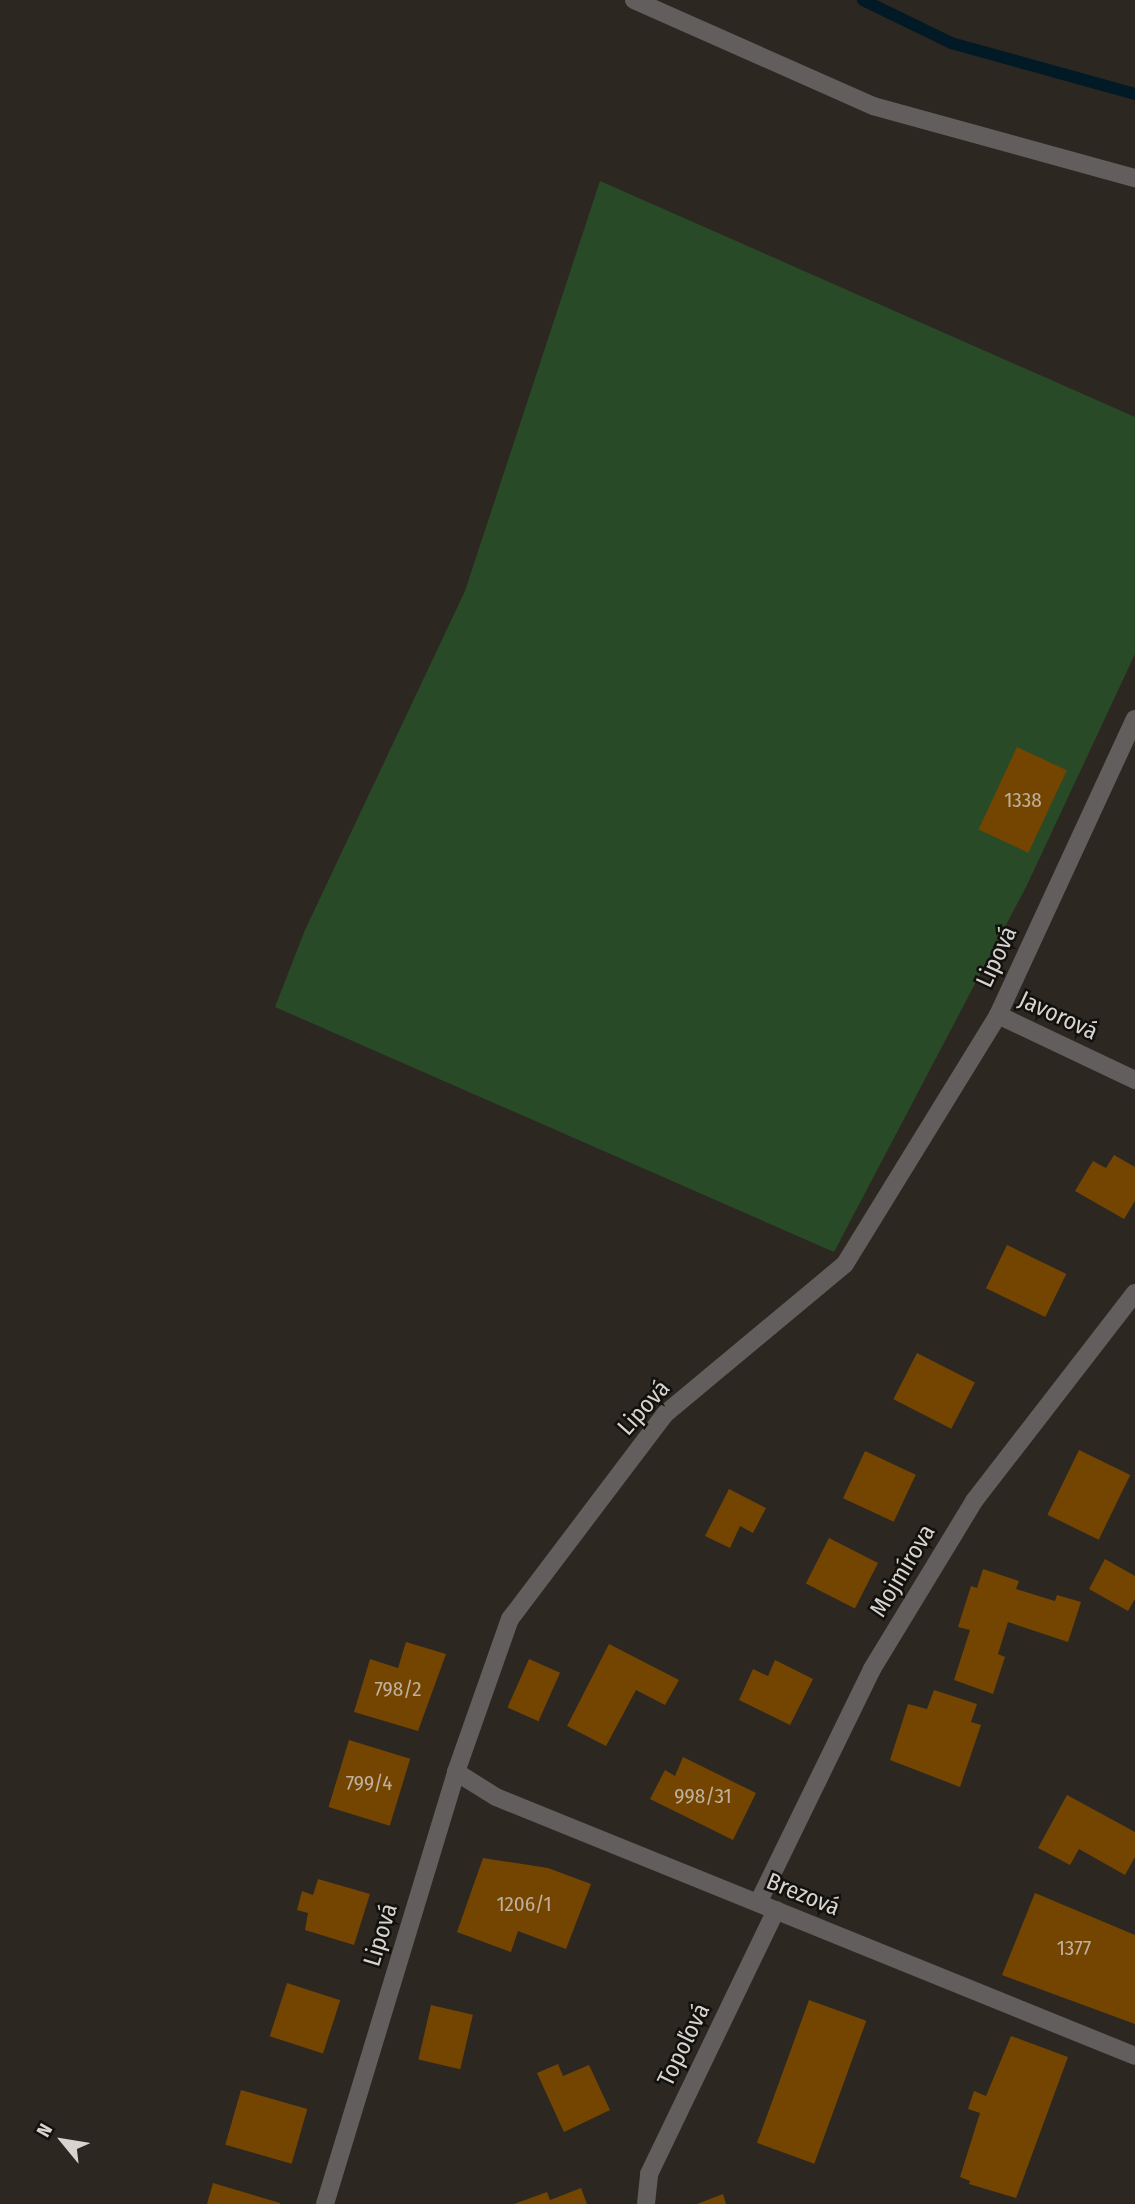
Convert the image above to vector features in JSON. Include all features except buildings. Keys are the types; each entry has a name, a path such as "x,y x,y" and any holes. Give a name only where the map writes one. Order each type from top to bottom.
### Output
{"street":[{"path":"635,0 873,106 1135,178"},
{"name":"Lipová","path":"325,2204 456,1772 510,1619 665,1414 845,1264 998,1015 1135,719"},
{"name":"Javorová","path":"998,1015 1135,1080"},
{"name":"Mojmírova","path":"758,1903 872,1670 974,1502 1135,1293"},
{"name":"Brezová","path":"456,1772 496,1797 1135,2056"},
{"name":"Topoľová","path":"646,2204 649,2174 776,1910"}],"green space":[{"path":"600,181 1135,417 1135,654 1027,885 834,1252 275,1007 305,930 465,591"}],"waterway":[{"path":"863,0 951,43 1135,94"}]}
